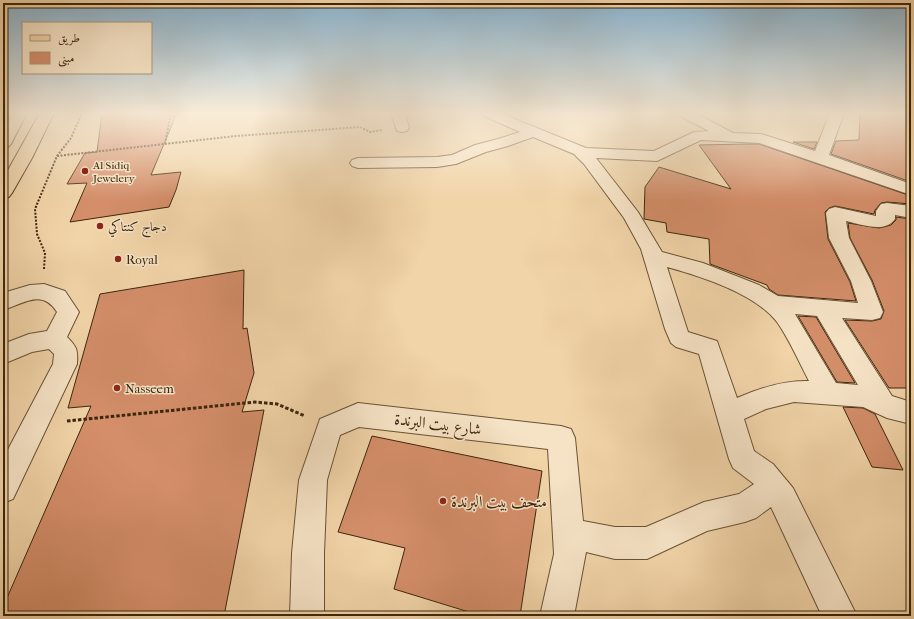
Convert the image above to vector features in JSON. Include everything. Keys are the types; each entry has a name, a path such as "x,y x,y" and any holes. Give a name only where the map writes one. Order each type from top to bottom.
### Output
{"main road":[{"path":"3,193 32,142"}],"street":[{"path":"358,163 437,162 456,159 481,148 506,142"},
{"path":"557,142 583,153 632,216 654,256 676,329 680,337 684,342 695,342 709,348 743,459 763,474 783,498 840,616"},
{"path":"583,153 657,156 685,142"},
{"path":"770,142 911,190"},
{"path":"820,158 826,142"},
{"path":"774,304 872,312 861,282 839,238 835,213 878,222 886,219 885,212 887,208 911,212"},
{"path":"654,256 696,268 751,290 774,304 786,317 828,394"},
{"path":"3,302 14,296 38,290 57,297 68,312 54,339"},
{"path":"824,308 884,404"},
{"path":"3,354 29,343 54,339"},
{"path":"3,489 65,364 66,351 54,339"},
{"path":"728,414 761,399 794,391 866,396 896,410 911,413"},
{"name":"شارع بيت البرندة","path":"330,427 358,415 561,438 570,554 557,616"},
{"path":"308,616 308,553 313,480 330,427"},
{"path":"568,533 615,543 647,543 704,517 745,507 774,488"}],"path":[{"path":"28,293 44,269 45,253 37,234 35,209 57,156 68,142"},
{"path":"57,156 184,142"},
{"path":"35,424 255,402 277,404 330,427"}],"building":[{"path":"98,142 165,142 151,175 181,172 169,207 70,222 87,183 67,184 85,153 97,152"},
{"path":"793,142 817,142 814,149"},
{"path":"836,142 911,142 911,182 831,154"},
{"path":"759,144 911,196 911,204 881,203 875,210 874,214 835,206 829,208 825,212 828,239 850,282 856,301 778,295 769,289 767,285 710,264 709,239 667,232 666,223 644,219 645,187 659,167 731,189 699,145"},
{"path":"896,217 911,219 911,388 889,388 845,320 872,321 881,319 884,311 872,280 850,238 848,223 879,228 891,225 896,220"},
{"path":"244,270 243,329 247,328 254,373 242,412 264,410 224,616 3,616 3,607 91,406 68,408 100,294"},
{"path":"798,316 816,317 855,383 837,382"},
{"path":"843,407 863,408 875,414 903,470 872,467"},
{"name":"متحف بيت البرندة","path":"372,436 542,471 520,616 482,616 394,589 405,548 338,532"}],"place":[{"name":"Al Sidiq Jewelery","path":"85,171"},
{"name":"دجاج كنتاكي","path":"100,226"},
{"name":"Royal","path":"118,259"},
{"name":"Nasseem","path":"117,388"},
{"name":"متحف بيت البرندة","path":"443,501"}]}
